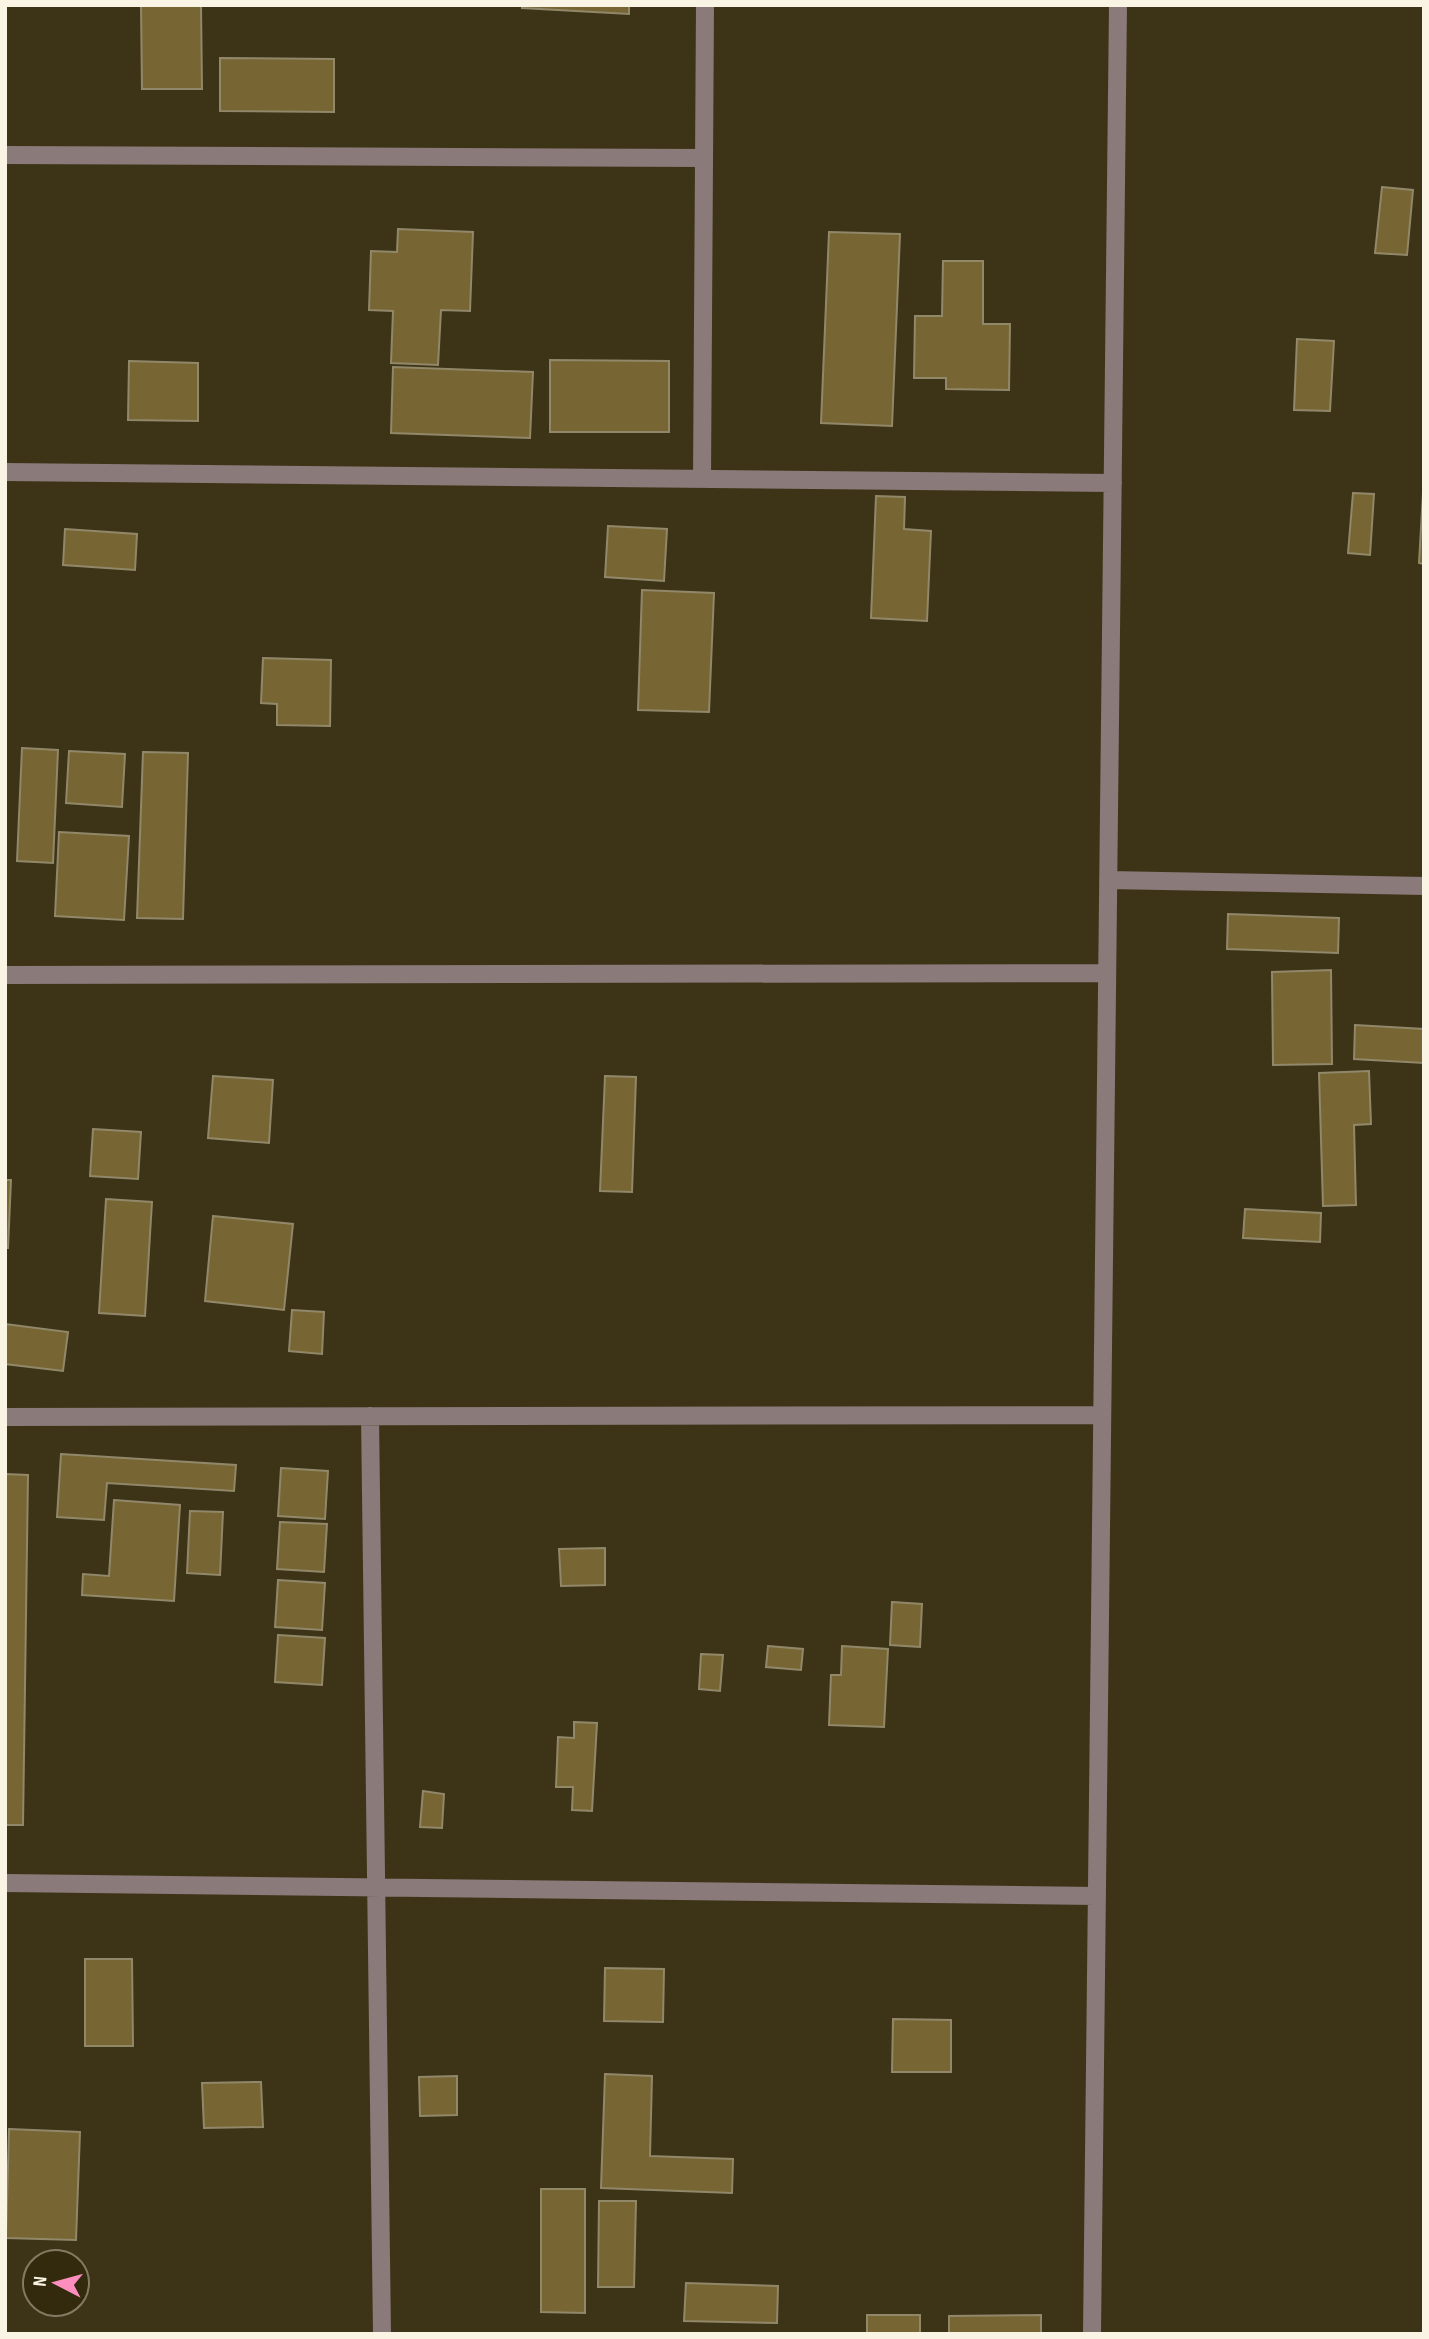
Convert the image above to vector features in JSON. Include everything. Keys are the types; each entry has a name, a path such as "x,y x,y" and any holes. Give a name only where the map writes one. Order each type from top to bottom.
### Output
{"street":[{"path":"702,479 705,5"},
{"path":"1091,2334 1118,5"},
{"path":"5,155 704,158"},
{"path":"5,472 1113,483"},
{"path":"1108,880 1424,886"},
{"path":"5,975 1107,973"},
{"path":"5,1417 1102,1415"},
{"path":"370,1416 382,2334"},
{"path":"5,1883 1097,1896"}],"building":[{"path":"141,5 201,5 202,89 142,89"},
{"path":"522,5 629,5 629,14 522,8"},
{"path":"220,58 334,59 334,112 220,111"},
{"path":"1382,187 1413,190 1407,255 1375,253"},
{"path":"398,229 473,232 470,311 441,310 438,365 391,363 393,311 369,310 371,251 397,252"},
{"path":"829,232 900,234 892,426 821,423"},
{"path":"943,261 983,261 983,324 1010,324 1009,390 946,389 946,378 914,378 915,316 942,316"},
{"path":"1297,339 1334,341 1330,411 1294,410"},
{"path":"550,360 669,361 669,432 550,432"},
{"path":"129,361 198,363 198,421 128,420"},
{"path":"393,367 533,372 530,438 391,433"},
{"path":"1353,493 1374,494 1370,555 1348,553"},
{"path":"1424,493 1424,564 1419,563"},
{"path":"876,496 905,497 904,529 931,531 927,621 871,618"},
{"path":"608,526 667,529 664,581 605,577"},
{"path":"65,529 137,534 135,570 63,565"},
{"path":"642,590 714,593 709,712 638,710"},
{"path":"263,658 331,660 330,726 277,725 277,704 261,703"},
{"path":"22,748 58,750 53,863 17,861"},
{"path":"69,751 125,754 122,807 66,803"},
{"path":"143,752 188,753 183,919 137,918"},
{"path":"59,832 129,836 124,920 55,916"},
{"path":"1228,914 1339,918 1338,953 1227,949"},
{"path":"1331,970 1332,1064 1273,1065 1272,972"},
{"path":"1355,1025 1424,1029 1424,1063 1354,1059"},
{"path":"1369,1071 1371,1124 1354,1125 1356,1205 1323,1206 1319,1073"},
{"path":"213,1076 273,1080 269,1143 208,1138"},
{"path":"605,1076 636,1077 632,1192 600,1191"},
{"path":"93,1129 141,1132 138,1179 90,1176"},
{"path":"5,1180 11,1180 8,1248 5,1248"},
{"path":"106,1199 152,1202 145,1316 99,1313"},
{"path":"1245,1209 1321,1213 1320,1242 1243,1238"},
{"path":"213,1216 293,1224 284,1310 205,1301"},
{"path":"292,1310 324,1312 322,1354 289,1351"},
{"path":"5,1324 68,1332 63,1371 5,1364"},
{"path":"61,1454 236,1465 234,1491 107,1483 104,1520 57,1517"},
{"path":"281,1468 328,1471 325,1519 278,1516"},
{"path":"5,1474 28,1475 23,1825 5,1825"},
{"path":"114,1500 180,1505 174,1601 82,1595 83,1574 109,1576"},
{"path":"190,1511 223,1512 220,1575 187,1573"},
{"path":"280,1522 327,1524 324,1572 277,1569"},
{"path":"605,1548 605,1585 561,1586 559,1549"},
{"path":"278,1580 325,1583 322,1630 275,1627"},
{"path":"892,1602 922,1604 920,1647 890,1645"},
{"path":"278,1635 325,1638 322,1685 275,1682"},
{"path":"768,1646 803,1649 801,1670 766,1667"},
{"path":"842,1646 888,1649 884,1727 829,1725 831,1675 841,1675"},
{"path":"701,1654 723,1655 720,1691 699,1689"},
{"path":"574,1722 597,1723 592,1811 572,1810 573,1787 556,1787 558,1737 574,1738"},
{"path":"423,1791 444,1794 442,1828 420,1827"},
{"path":"85,1959 132,1959 133,2046 85,2046"},
{"path":"605,1968 664,1969 663,2022 604,2021"},
{"path":"893,2019 951,2020 951,2072 892,2072"},
{"path":"605,2074 652,2076 650,2156 733,2159 732,2193 601,2188"},
{"path":"457,2076 457,2115 420,2116 419,2077"},
{"path":"261,2082 263,2127 204,2128 202,2083"},
{"path":"9,2129 80,2132 76,2240 6,2238"},
{"path":"541,2189 585,2189 585,2313 541,2312"},
{"path":"599,2201 636,2201 634,2287 598,2287"},
{"path":"686,2283 778,2286 777,2323 684,2321"},
{"path":"867,2315 920,2315 920,2334 867,2334"},
{"path":"1041,2315 1041,2334 949,2334 949,2316"}]}
